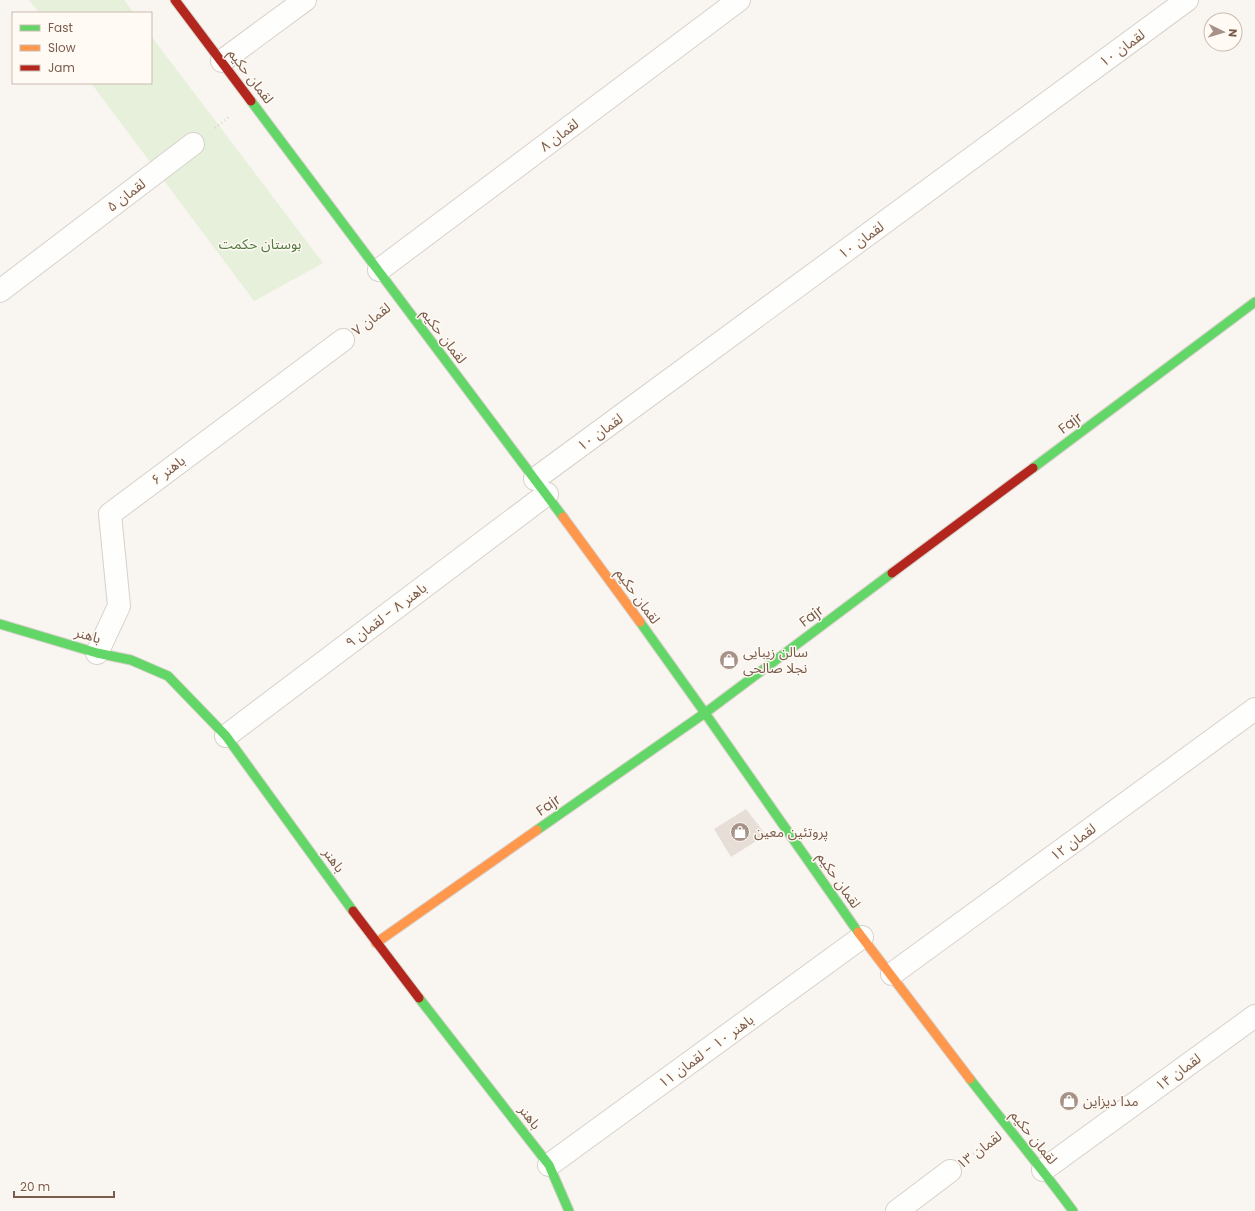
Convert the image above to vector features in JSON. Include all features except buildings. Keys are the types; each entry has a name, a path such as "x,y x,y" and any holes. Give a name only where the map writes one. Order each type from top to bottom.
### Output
{"street":[{"name":"لقمان حکیم","path":"175,0 541,487 705,712 862,937 892,974 1008,1128 1043,1170 1073,1211"},
{"path":"222,61 305,0"},
{"name":"لقمان ۸","path":"379,270 739,0"},
{"name":"لقمان ۱۰","path":"541,487 1187,0"},
{"name":"لقمان ۵","path":"0,291 193,144"},
{"name":"Fajr","path":"376,943 705,712 1255,302"},
{"name":"باهنر ۶","path":"97,653 119,606 110,514 343,340"},
{"name":"باهنر ۸ - لقمان ۹","path":"226,736 541,487"},
{"name":"باهنر","path":"0,624 97,653 131,660 168,676 226,736 376,943 549,1165 569,1211"},
{"name":"لقمان ۱۲","path":"892,974 1255,709"},
{"name":"باهنر ۱۰ - لقمان ۱۱","path":"549,1165 862,937"},
{"name":"لقمان ۱۴","path":"1043,1170 1255,1016"},
{"path":"897,1211 950,1171"}],"path":[{"path":"193,144 252,101"},
{"name":"لقمان ۷","path":"343,340 398,298"},
{"name":"لقمان ۱۳","path":"950,1171 1008,1128"}],"green space":[{"path":"29,0 124,0 133,12 38,12"},
{"name":"بوستان حکمت","path":"152,37 323,263 254,301 92,84 152,84"}],"traffic: fast":[{"path":"251,101 563,517"},
{"path":"1033,468 1255,302"},
{"path":"537,830 705,713 892,573"},
{"path":"640,622 858,932"},
{"path":"0,624 97,653 131,660 168,676 226,736 353,911"},
{"path":"419,998 549,1165 569,1211"},
{"path":"970,1079 1073,1211"}],"traffic: slow":[{"path":"563,517 640,622"},
{"path":"376,943 537,830"},
{"path":"858,932 970,1079"}],"traffic: jam":[{"path":"175,0 251,101"},
{"path":"892,573 1033,468"},
{"path":"353,911 419,998"}],"place":[{"name":"سالن زیبایی نجلا صالحی","path":"729,660"},
{"name":"پروتئین معین","path":"740,832"},
{"name":"مدا دیزاین","path":"1069,1101"}]}
